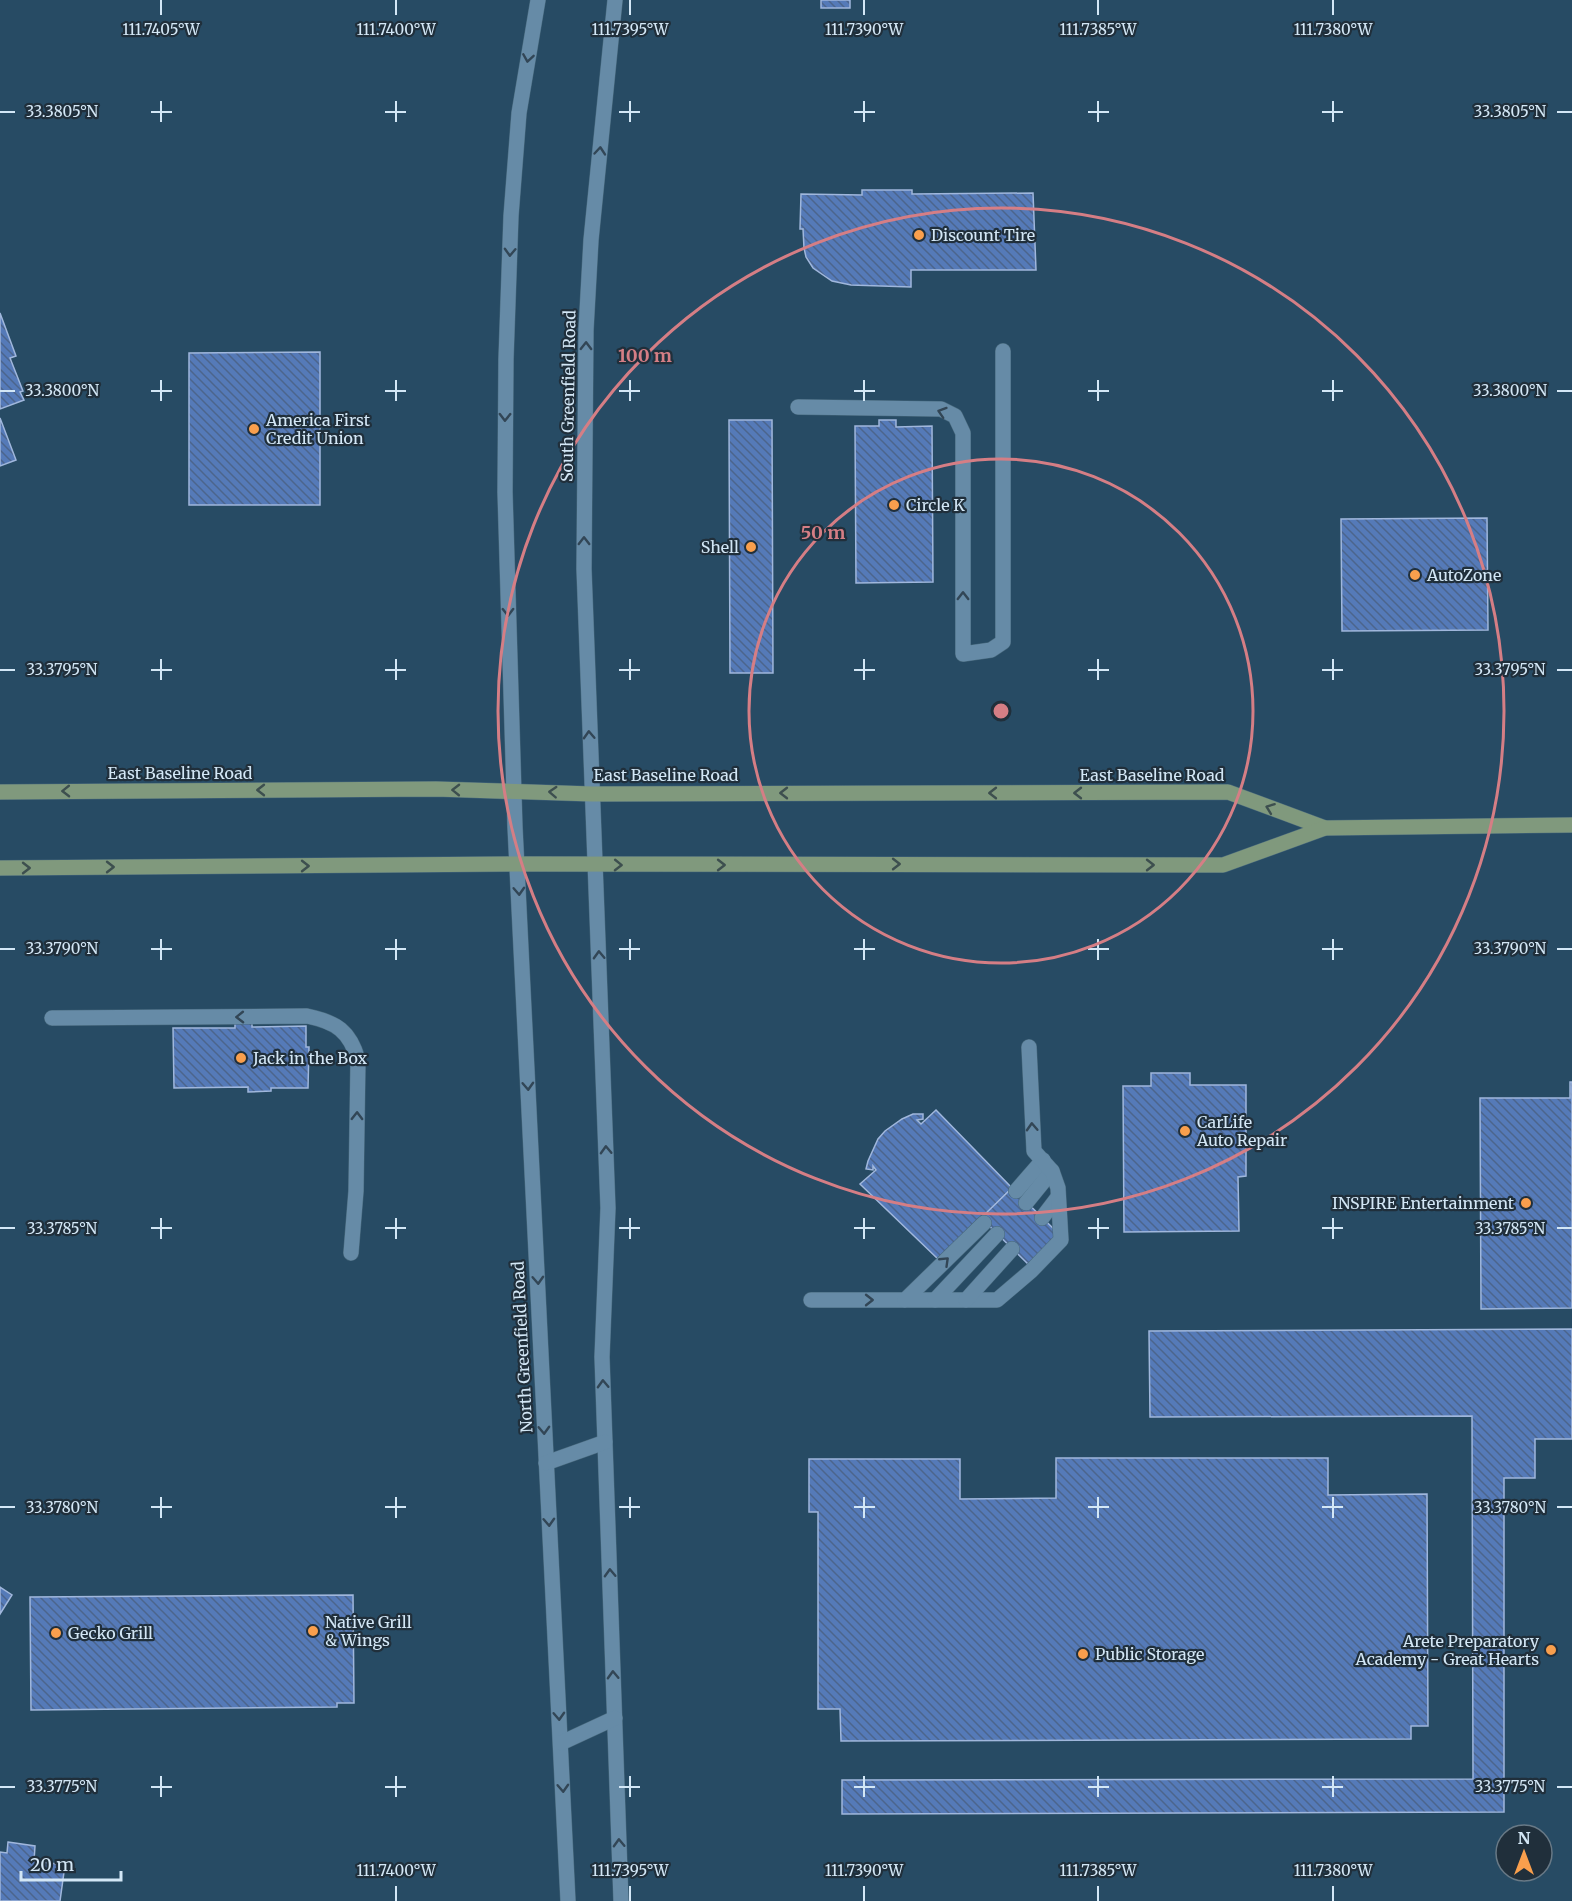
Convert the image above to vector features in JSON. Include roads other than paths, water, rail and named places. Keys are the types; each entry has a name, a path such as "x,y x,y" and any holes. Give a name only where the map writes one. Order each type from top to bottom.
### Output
{"main road":[{"path":"514,790 504,463 507,314 511,216 519,113 537,0"},
{"name":"South Greenfield Road","path":"592,794 584,569 586,330 591,240 615,0"},
{"path":"798,408 941,409 955,416 963,433 963,654 991,650 1003,642 1003,351"},
{"name":"East Baseline Road","path":"0,792 514,790 592,794 1228,792 1324,828"},
{"name":"North Greenfield Road","path":"514,790 568,1901"},
{"path":"592,794 608,1208 602,1357 621,1901"},
{"name":"East Baseline Road","path":"0,868 518,864 1223,865 1324,828 1572,825"},
{"path":"52,1018 307,1016 325,1020 344,1033 353,1043 358,1060 356,1191 351,1253"},
{"path":"811,1300 997,1300 1031,1271 1061,1240 1058,1188 1048,1165 1034,1151 1029,1047"},
{"path":"1021,1197 1048,1165"},
{"path":"1042,1218 1059,1197"},
{"path":"905,1300 984,1223"},
{"path":"935,1300 997,1234"},
{"path":"966,1300 1012,1250"},
{"path":"546,1463 605,1442"},
{"path":"561,1743 615,1718"}],"place":[{"name":"Discount Tire","path":"919,235"},
{"name":"America First Credit Union","path":"254,429"},
{"name":"Circle K","path":"894,505"},
{"name":"Shell","path":"751,547"},
{"name":"AutoZone","path":"1415,575"},
{"name":"Jack in the Box","path":"241,1058"},
{"name":"CarLife Auto Repair","path":"1185,1131"},
{"name":"INSPIRE Entertainment","path":"1526,1203"},
{"name":"Native Grill & Wings","path":"313,1631"},
{"name":"Gecko Grill","path":"56,1633"},
{"name":"Arete Preparatory Academy - Great Hearts","path":"1551,1650"},
{"name":"Public Storage","path":"1083,1654"}]}
